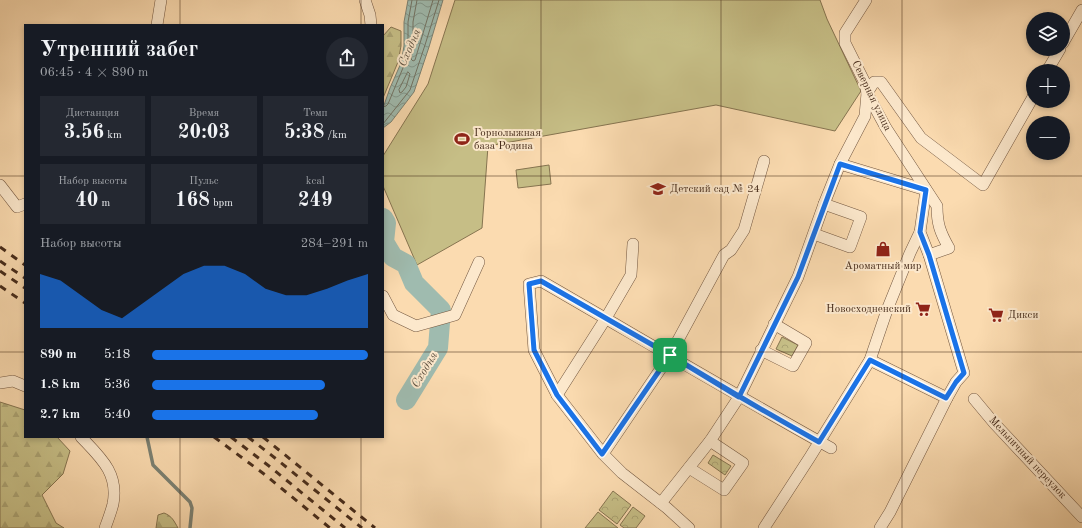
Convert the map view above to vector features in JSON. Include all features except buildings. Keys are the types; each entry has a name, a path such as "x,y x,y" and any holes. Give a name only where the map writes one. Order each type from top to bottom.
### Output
{"street":[{"path":"157,24 161,0"},
{"path":"366,0 371,24"},
{"name":"Северная улица","path":"866,0 845,33 845,43 865,84 867,93 886,128 937,206 937,221 940,231 949,248 929,255"},
{"path":"1070,31 1082,10"},
{"path":"661,503 710,441 739,397 798,277 840,164 865,116 867,93 874,82 881,82 921,138 983,185 1027,108"},
{"path":"602,454 670,355 724,255 731,250 744,230 764,161"},
{"path":"764,528 870,360 904,267 920,232 926,190 840,164"},
{"path":"0,185 21,205"},
{"path":"814,234 850,247 861,218 824,204"},
{"path":"880,528 890,512 946,398 956,382 964,373 929,255 920,232"},
{"path":"557,395 606,318 630,275 633,244"},
{"path":"384,298 393,314 416,326 455,315 479,262"},
{"path":"689,528 661,503 622,473 602,454 557,395 534,350 529,284 541,281 670,355 739,397 831,448"},
{"path":"762,350 793,366 806,343 774,324"},
{"path":"870,360 946,398"},
{"path":"0,383 13,381 24,386"},
{"name":"Мельничный переулок","path":"974,398 999,428 1082,517"},
{"path":"82,438 104,461 113,480 113,503 105,528"},
{"path":"689,468 724,490 743,463 710,441"}],"green space":[{"name":"Горнолыжная база Родина","path":"455,0 820,0 827,19 861,91 835,131 716,105 488,146 482,228 417,265 384,188 384,154 428,84"},
{"path":"391,27 401,31 401,46 398,62 384,96 384,35"},
{"path":"549,165 551,184 518,188 516,170"},
{"path":"782,337 798,345 792,356 776,349"},
{"path":"0,402 24,410 24,438 58,438 70,451 63,474 42,495 56,523 64,528 0,528"},
{"path":"713,455 731,466 725,475 708,463"},
{"path":"613,491 631,505 617,524 599,510"},
{"path":"633,507 645,516 636,528 624,528 620,525"},
{"path":"598,512 618,528 585,528"},
{"path":"164,513 171,517 178,528 156,528 158,515"}],"water":[{"path":"408,0 443,0 414,92 391,122 384,127 384,105 401,63 404,46 404,22"}],"waterway":[{"name":"Сходня","path":"384,220 386,223 384,242"},
{"name":"Сходня","path":"384,242 393,257 406,264 414,283 441,310 438,348 406,400"},
{"path":"147,438 153,465 190,502 192,508 190,528"}],"railway":[{"path":"0,247 24,264"},
{"path":"0,261 24,277"},
{"path":"0,271 24,287"},
{"path":"0,286 24,302"},
{"path":"215,438 264,474 330,528"},
{"path":"232,438 345,528"},
{"path":"249,438 362,528"},
{"path":"264,438 375,528"}],"place":[{"name":"Горнолыжная база Родина","path":"462,139"},
{"name":"Детский сад № 24","path":"658,189"},
{"name":"Ароматный мир","path":"883,249"},
{"name":"Новосходненский","path":"923,309"},
{"name":"Дикси","path":"996,315"}],"route":[{"path":"670,355 541,281 529,284 534,350 557,395 602,454 670,355 739,397 819,442 870,360 946,398 956,382 964,373 929,255 920,232 926,190 840,164 798,277 739,397 704,376 670,355"}]}
